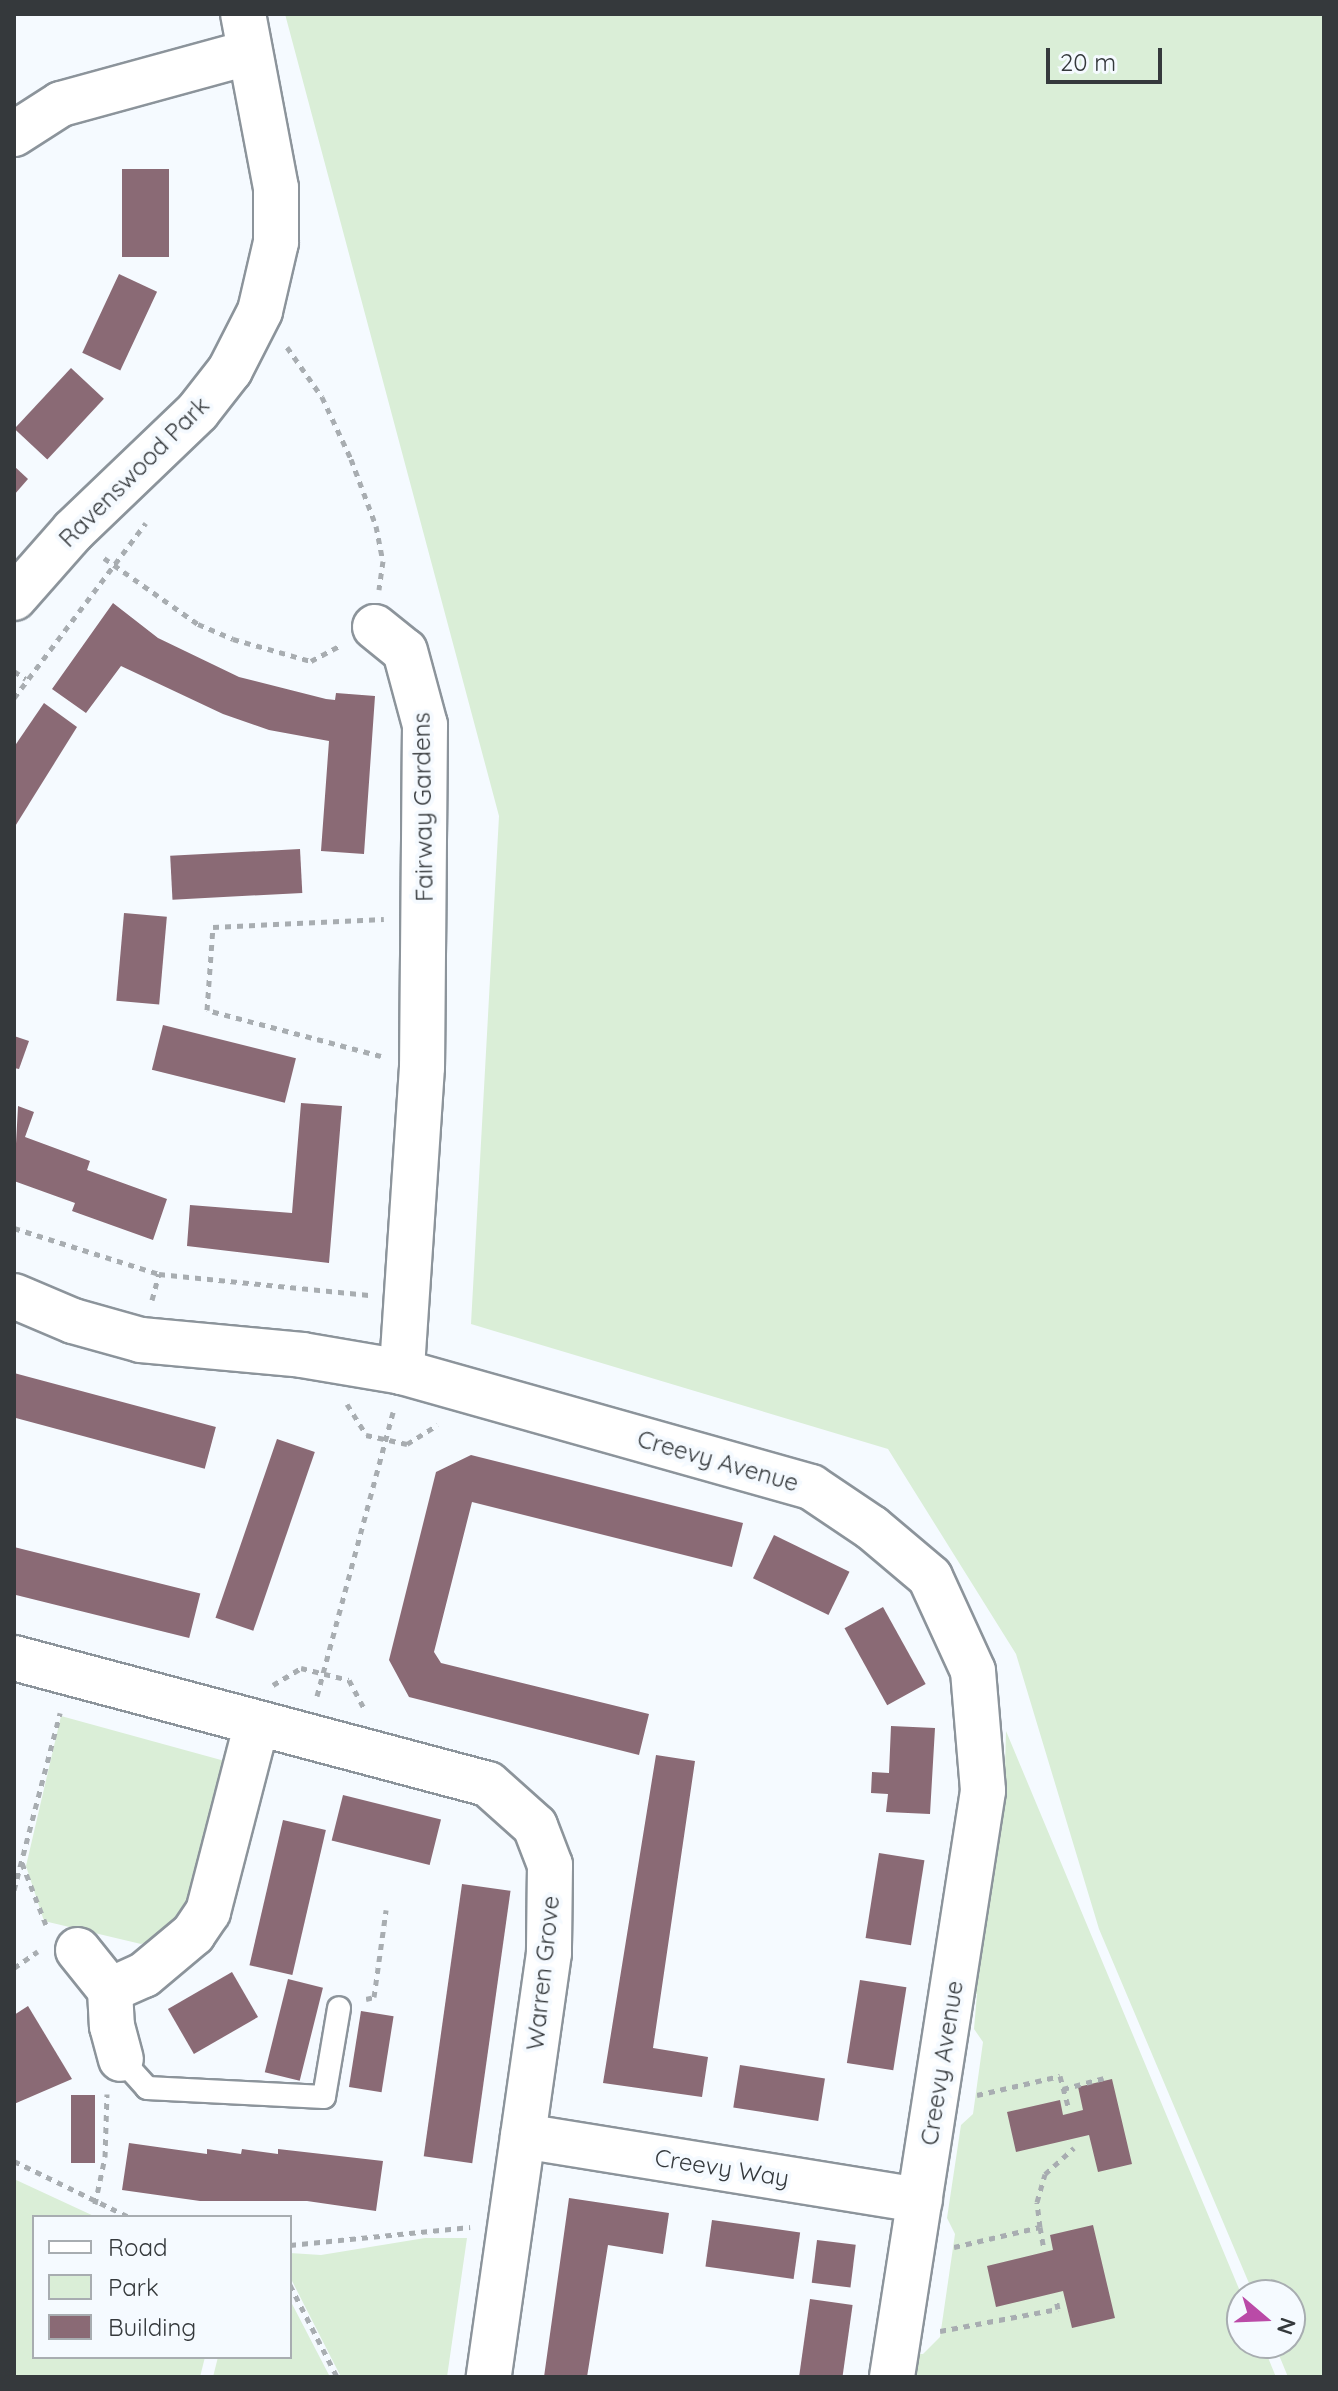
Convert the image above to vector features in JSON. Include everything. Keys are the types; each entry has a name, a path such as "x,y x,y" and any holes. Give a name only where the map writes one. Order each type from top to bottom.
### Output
{"street":[{"path":"14,134 61,104 245,33"},
{"name":"Ravenswood Park","path":"14,598 73,531 198,411 230,370 260,311 276,242 276,188 245,33"},
{"name":"Fairway Gardens","path":"375,627 405,651 419,689 426,753 422,1067 402,1372"},
{"name":"Creevy Avenue","path":"14,1296 73,1321 141,1340 302,1355 402,1372 811,1487 872,1528 930,1577 973,1671 983,1791 892,2377"},
{"name":"Warren Grove","path":"14,1658 488,1784 535,1826 550,1865 553,1905 489,2377"},
{"path":"110,1990 144,1975 175,1952 208,1912 257,1723"},
{"path":"65,1946 110,1990 112,2026 121,2059"},
{"name":"Creevy Way","path":"523,2136 920,2200"}],"lane":[{"path":"121,2059 147,2088 324,2097 339,2008"}],"path":[{"path":"111,565 198,624 290,658 311,661 375,627 383,561 376,526 322,397 260,311"},
{"path":"14,698 111,565 148,520"},
{"path":"14,671 26,679"},
{"name":"Fairway Gardens","path":"422,1067 207,1010 213,927 425,917"},
{"path":"14,1228 159,1274 408,1299"},
{"path":"306,1735 402,1372"},
{"path":"14,1890 71,1672"},
{"path":"14,1968 65,1946 22,1863"},
{"path":"339,2008 374,1997 386,1910"},
{"path":"95,2204 105,2157 107,2093 121,2059"},
{"path":"938,2092 981,2095 1060,2076 1069,2109"},
{"path":"1063,2089 1104,2078"},
{"path":"1044,2249 1037,2202 1045,2174 1074,2148"},
{"path":"14,2161 95,2204 124,2215"},
{"path":"292,2245 456,2226 510,2229"},
{"path":"913,2243 957,2247 1040,2227"},
{"path":"292,2289 337,2377"},
{"path":"900,2327 946,2332 1058,2309 1056,2299"}],"green space":[{"path":"285,14 1324,14 1324,2377 1288,2377 1281,2359 1306,2359 1306,2279 1247,2279 1099,1929 1016,1654 888,1449 471,1324 499,816"},
{"path":"61,1716 232,1763 226,1802 177,1931 141,1944 44,1921 26,1866"},
{"path":"1006,1731 1235,2279 1226,2279 1226,2359 1269,2359 1276,2377 912,2377 915,2354 923,2354 940,2337 955,2234 947,2218 961,2125 973,2114 983,2042 974,2029 977,1994 969,1990 1005,1769"},
{"path":"14,2179 92,2215 32,2215 32,2359 204,2359 200,2377 14,2377"},
{"path":"425,2238 467,2238 447,2377 341,2377 292,2281 292,2253 321,2255"},
{"path":"292,2304 330,2377 213,2377 218,2359 292,2359"}],"building":[{"path":"122,169 169,169 169,257 122,257"},
{"path":"119,274 157,292 120,371 82,353"},
{"path":"71,368 104,399 47,459 14,429"},
{"path":"14,466 28,479 14,495"},
{"path":"113,603 158,638 239,677 326,699 335,700 336,693 375,696 364,854 321,851 329,741 269,730 223,714 121,666 86,713 52,689"},
{"path":"44,703 77,727 14,828 14,747"},
{"path":"300,849 302,893 172,900 170,856"},
{"path":"124,913 167,917 159,1004 116,1001"},
{"path":"163,1025 296,1058 285,1103 152,1070"},
{"path":"14,1036 29,1041 19,1069 14,1068"},
{"path":"301,1103 342,1106 329,1263 187,1246 190,1205 292,1213"},
{"path":"18,1106 34,1112 25,1137 90,1161 87,1170 167,1199 153,1240 72,1211 75,1203 14,1181"},
{"path":"14,1373 216,1427 205,1469 14,1418"},
{"path":"277,1439 315,1452 253,1631 215,1618"},
{"path":"471,1455 743,1523 732,1567 472,1502 434,1652 441,1663 649,1714 639,1755 409,1697 389,1660 436,1472"},
{"path":"774,1535 849,1572 828,1615 753,1578"},
{"path":"14,1547 200,1593 189,1638 14,1594"},
{"path":"883,1607 926,1684 887,1705 845,1628"},
{"path":"891,1726 935,1728 930,1814 886,1812 888,1794 871,1793 872,1772 889,1773"},
{"path":"656,1755 695,1761 653,2048 708,2057 702,2097 603,2083"},
{"path":"343,1795 441,1819 430,1865 332,1841"},
{"path":"283,1820 326,1830 292,1975 249,1965"},
{"path":"879,1853 924,1860 911,1945 866,1938"},
{"path":"462,1884 511,1891 472,2163 424,2156"},
{"path":"232,1972 258,2017 194,2054 168,2009"},
{"path":"288,1979 323,1988 300,2081 265,2072"},
{"path":"860,1980 906,1987 893,2070 847,2063"},
{"path":"28,2006 72,2079 14,2104 14,2015"},
{"path":"361,2011 394,2016 382,2092 349,2087"},
{"path":"740,2065 825,2078 818,2121 733,2107"},
{"path":"1112,2079 1132,2164 1098,2172 1089,2135 1016,2152 1007,2112 1060,2100 1063,2115 1083,2110 1078,2087"},
{"path":"71,2095 95,2095 95,2163 71,2163"},
{"path":"129,2143 207,2154 207,2149 241,2154 242,2149 278,2154 278,2149 383,2161 376,2211 307,2201 200,2201 122,2190"},
{"path":"569,2198 669,2213 663,2254 608,2245 587,2377 544,2377"},
{"path":"712,2220 800,2232 794,2279 705,2267"},
{"path":"1093,2225 1115,2318 1072,2328 1063,2291 996,2307 987,2266 1053,2250 1050,2235"},
{"path":"817,2240 856,2245 850,2287 812,2283"},
{"path":"810,2299 853,2305 842,2377 799,2377"}]}
